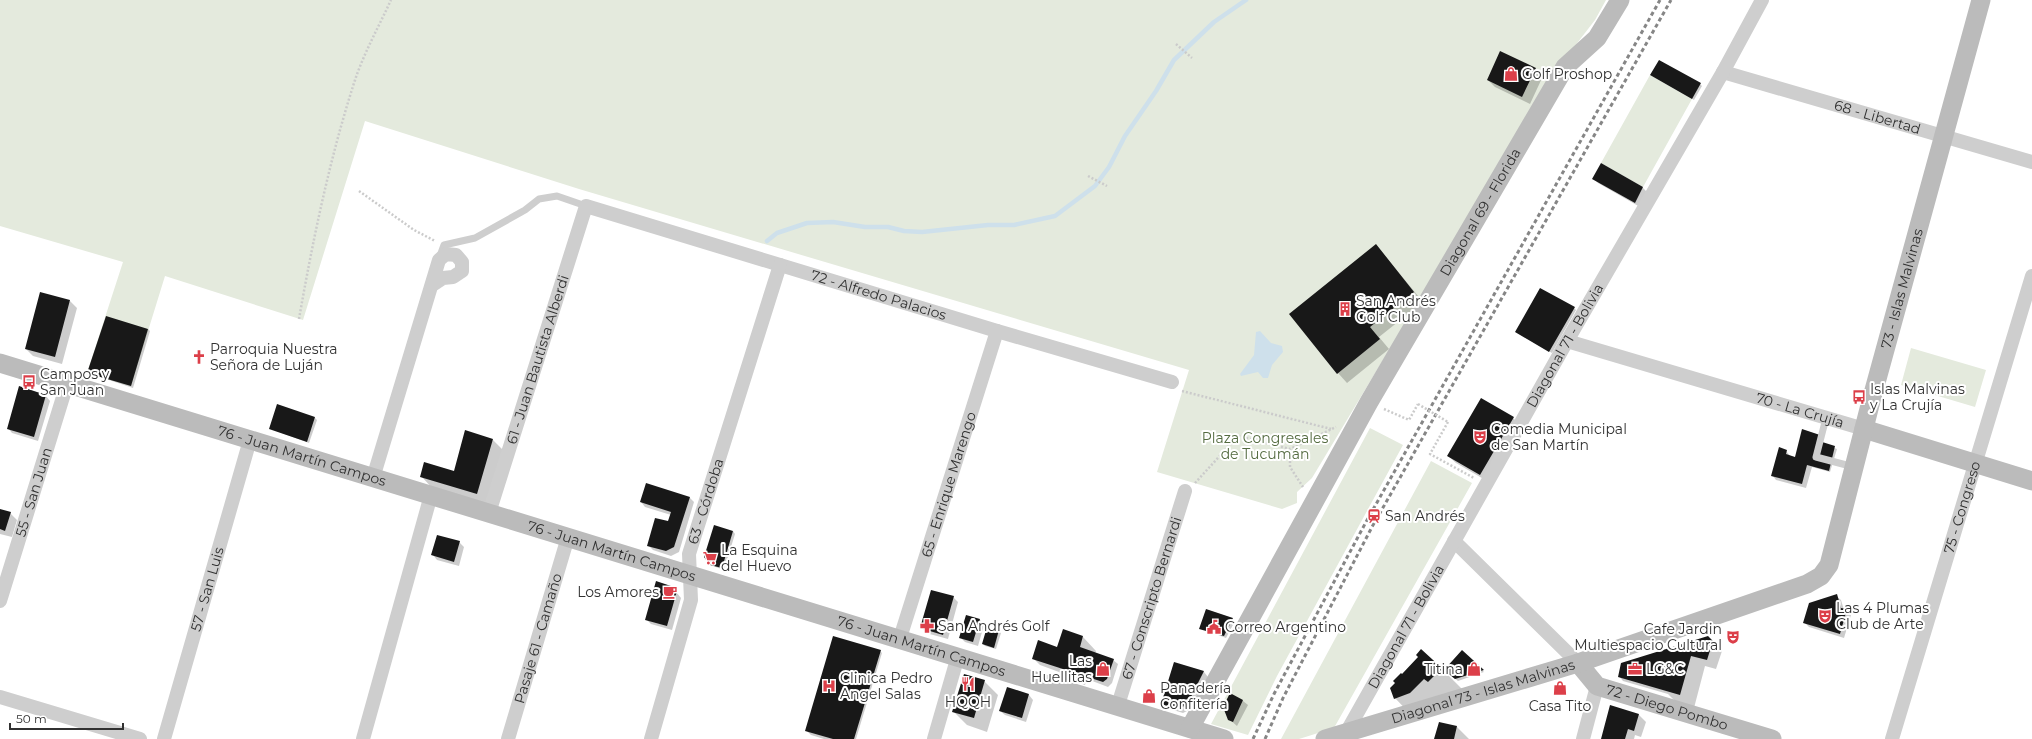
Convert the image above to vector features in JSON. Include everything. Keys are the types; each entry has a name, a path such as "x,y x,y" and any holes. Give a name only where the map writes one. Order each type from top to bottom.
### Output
{"main road":[{"name":"Diagonal 69 - Florida","path":"1190,728 1369,402 1565,67 1597,38 1620,0"},
{"name":"73 - Islas Malvinas","path":"1821,576 1829,565 1864,429 1981,0"},
{"name":"76 - Juan Martín Campos","path":"0,363 1118,705 1219,738"},
{"name":"70 - La Crujía","path":"1864,429 2032,481"},
{"name":"Diagonal 73 - Islas Malvinas","path":"1324,739 1578,663 1807,584 1821,576"},
{"name":"72 - Diego Pombo","path":"1578,663 1597,686 1772,739"}],"street":[{"name":"Diagonal 71 - Bolivia","path":"1346,733 1567,341 1723,72 1762,0"},
{"name":"68 - Libertad","path":"1723,72 2032,162"},
{"name":"72 - Alfredo Palacios","path":"586,206 997,331 1172,382"},
{"name":"61 - Juan Bautista Alberdi","path":"489,513 586,206"},
{"path":"373,478 431,286 439,260 446,254 456,255 462,262 462,271 453,277 443,278 431,286"},
{"name":"63 - Córdoba","path":"651,739 691,600 689,554 780,265"},
{"name":"75 - Congreso","path":"1892,739 2032,276"},
{"name":"65 - Enrique Marengo","path":"900,638 997,331"},
{"name":"70 - La Crujía","path":"1567,341 1864,429"},
{"name":"55 - San Juan","path":"0,601 67,384"},
{"name":"57 - San Luis","path":"164,739 250,440"},
{"name":"67 - Conscripto Bernardi","path":"1118,705 1185,491"},
{"path":"363,739 431,495"},
{"name":"Pasaje 61 - Camaño","path":"508,739 568,537"},
{"name":"72 - Diego Pombo","path":"1454,540 1578,663"},
{"path":"934,739 958,656"},
{"path":"1583,739 1597,686"},
{"path":"0,697 140,739"}],"lane":[{"path":"439,260 444,245 475,238 525,210 539,199 557,196 586,206"},
{"path":"1826,418 1816,457 1854,468"}],"path":[{"path":"298,319 330,170 355,79 391,0"},
{"path":"1176,44 1192,58"},
{"path":"1088,176 1107,186"},
{"path":"359,191 414,230 444,245"},
{"path":"1172,382 1182,391 1331,429 1290,450 1238,436 1195,483 1185,491"},
{"path":"1391,412 1409,420 1418,404 1448,422 1430,454 1486,485"},
{"path":"1290,450 1290,467 1303,486 1317,497"}],"green space":[{"name":"Plaza Congresales de Tucumán","path":"0,0 1606,0 1595,20 1561,64 1312,478 1297,492 1297,503 1282,509 1157,472 1189,370 579,189 365,121 303,320 165,276 131,386 87,373 123,262 0,226"},
{"path":"1650,75 1692,99 1643,187 1601,163"},
{"path":"1911,348 1986,370 1975,407 1901,385"},
{"path":"1370,428 1403,445 1277,676 1248,735 1211,724"},
{"path":"1431,461 1472,483 1334,728 1299,739 1281,739"}],"water":[{"path":"1260,331 1271,343 1282,346 1283,352 1272,365 1268,378 1263,378 1258,372 1241,376 1240,374 1254,355 1256,332"}],"building":[{"name":"Golf Proshop","path":"1500,51 1536,68 1522,97 1487,80"},
{"path":"1659,60 1701,83 1692,99 1650,75"},
{"path":"1601,163 1643,187 1635,203 1592,179"},
{"name":"San Andrés Golf Club","path":"1376,244 1414,292 1370,327 1380,339 1337,374 1289,314"},
{"path":"1540,288 1575,307 1549,352 1515,332"},
{"path":"40,292 70,300 55,357 25,349"},
{"path":"106,316 148,329 131,386 87,373"},
{"path":"19,386 46,395 34,437 7,429"},
{"name":"Comedia Municipal de San Martín","path":"1481,398 1514,417 1480,475 1447,456"},
{"path":"277,404 315,417 307,442 269,429"},
{"path":"1802,429 1820,435 1819,441 1835,446 1829,471 1807,465 1802,484 1771,476 1779,447 1787,450 1786,454 1795,457"},
{"path":"465,430 493,439 477,494 420,477 424,462 454,471"},
{"path":"646,483 690,497 674,547 666,551 647,546 655,518 668,521 671,512 640,502"},
{"path":"0,509 11,512 5,531 0,529"},
{"path":"714,525 733,531 722,568 710,565 704,557"},
{"path":"437,535 460,541 454,562 431,555"},
{"path":"656,581 674,587 677,591 667,626 645,620"},
{"path":"931,590 954,596 943,635 920,628"},
{"name":"Las 4 Plumas Club de Arte","path":"1837,594 1841,608 1847,609 1840,634 1803,623 1809,603"},
{"path":"1206,609 1233,618 1224,636 1199,629"},
{"path":"966,615 980,619 973,642 959,638"},
{"path":"987,627 999,630 994,648 982,644"},
{"path":"1063,629 1083,636 1080,647 1114,659 1107,679 1103,682 1032,659 1038,640 1057,647"},
{"path":"833,636 881,650 854,739 833,739 805,731"},
{"path":"1708,636 1713,641 1707,660 1691,656 1680,695 1618,677 1621,663"},
{"path":"1421,649 1444,670 1438,676 1436,674 1428,682 1424,679 1410,693 1394,699 1390,688 1395,683 1393,681 1418,657 1416,655"},
{"path":"1462,650 1484,670 1455,679 1444,670"},
{"path":"1174,662 1204,671 1187,705 1177,709 1161,704"},
{"path":"964,674 985,680 974,718 952,712"},
{"path":"1007,687 1029,694 1022,718 999,711"},
{"path":"1230,693 1243,700 1233,722 1228,720 1223,707"},
{"path":"1610,705 1639,714 1634,731 1628,729 1625,739 1601,739"},
{"path":"1439,722 1457,726 1454,739 1434,739"}],"waterway":[{"path":"767,241 777,233 807,223 833,222 865,227 888,227 904,231 922,232 988,225 1014,225 1055,216 1095,186 1109,167 1125,136 1156,91 1174,60 1214,22 1246,0"}],"railway":[{"path":"1253,739 1274,694 1366,522 1660,0"},
{"path":"1265,739 1283,698 1372,527 1671,0"}],"place":[{"name":"Golf Proshop","path":"1511,74"},
{"name":"San Andrés Golf Club","path":"1345,309"},
{"name":"Parroquia Nuestra Señora de Luján","path":"199,357"},
{"name":"Campos y San Juan","path":"29,382"},
{"name":"Islas Malvinas y La Crujía","path":"1859,397"},
{"name":"Comedia Municipal de San Martín","path":"1480,437"},
{"name":"San Andrés","path":"1374,516"},
{"name":"La Esquina del Huevo","path":"710,558"},
{"name":"Los Amores","path":"670,592"},
{"name":"Las 4 Plumas Club de Arte","path":"1825,616"},
{"name":"San Andrés Golf","path":"927,626"},
{"name":"Correo Argentino","path":"1214,627"},
{"name":"Cafe Jardin Multiespacio Cultural","path":"1733,637"},
{"name":"Las Huellitas","path":"1103,669"},
{"name":"Titina","path":"1474,669"},
{"name":"LG&C","path":"1635,669"},
{"name":"HQQH","path":"968,684"},
{"name":"Clinica Pedro Angel Salas","path":"829,686"},
{"name":"Casa Tito","path":"1560,688"},
{"name":"Panadería Confitería","path":"1149,696"}]}
